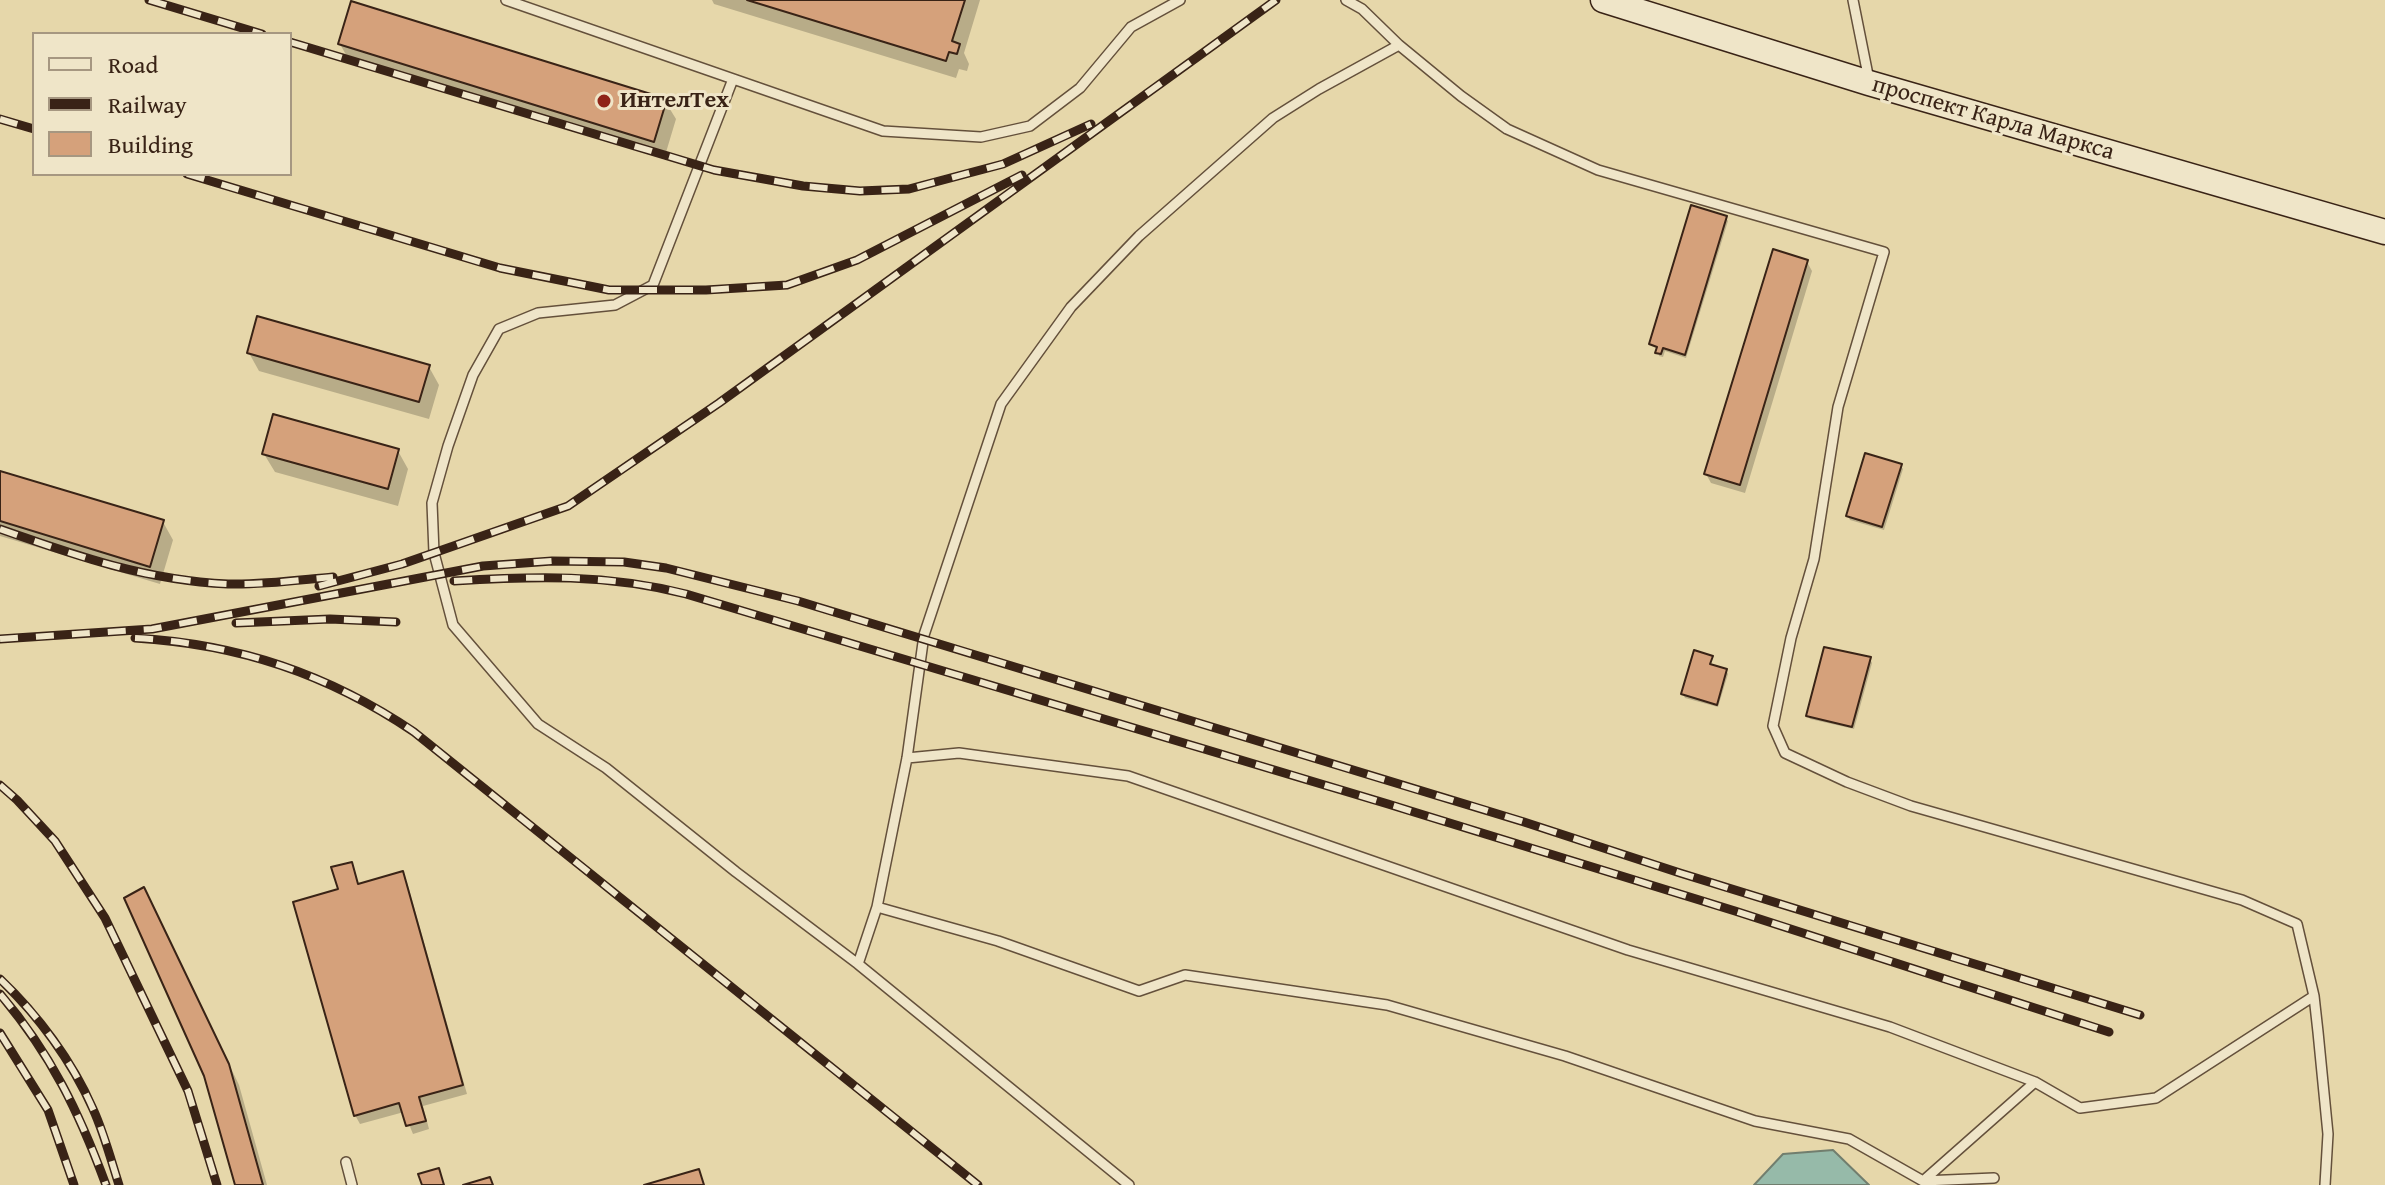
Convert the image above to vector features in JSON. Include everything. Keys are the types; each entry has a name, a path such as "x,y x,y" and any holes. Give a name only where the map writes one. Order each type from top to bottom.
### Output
{"main road":[{"name":"проспект Карла Маркса","path":"1603,0 1869,83 2385,232"}],"lane":[{"path":"506,0 883,131 981,137 1030,126 1080,88 1131,27 1180,0"},
{"path":"1346,0 1362,9 1399,45 1461,96 1507,129 1598,170 1884,252 1838,407 1814,559 1791,638 1773,726 1785,753 1847,782 1911,806 2242,900 2297,924 2314,996 2328,1134 2325,1185"},
{"path":"1853,0 1869,83"},
{"path":"858,964 877,907 907,758 924,635 1001,404 1071,307 1139,236 1273,118 1399,45"},
{"path":"733,79 653,285 615,305 538,313 499,329 473,375 432,503 434,553 453,625 538,724 606,768 858,964 1129,1185"},
{"path":"907,758 959,753 1128,776 1628,950 1890,1027 2035,1082 2080,1108 2156,1098 2314,996"},
{"path":"877,907 998,941 1139,991 1185,975 1387,1005 1565,1056 1755,1121 1849,1139 1923,1181 1994,1178"},
{"path":"1923,1181 2035,1082"},
{"path":"346,1162 352,1185"}],"shaded area":[{"path":"1833,1150 1869,1185 1754,1185 1783,1154"}],"building":[{"path":"747,0 965,0 952,41 960,44 957,54 949,52 946,61"},
{"path":"351,1 667,99 654,142 338,44"},
{"path":"1691,205 1727,216 1685,355 1663,348 1661,354 1655,353 1657,347 1649,344"},
{"path":"1773,249 1808,260 1740,485 1704,474"},
{"path":"257,316 430,365 419,402 247,353"},
{"path":"273,414 399,449 388,489 262,454"},
{"path":"1865,453 1902,464 1882,527 1846,516"},
{"path":"0,471 164,520 150,567 0,521"},
{"path":"1824,647 1871,657 1852,727 1806,716"},
{"path":"1694,650 1713,656 1710,664 1727,669 1717,705 1681,694"},
{"path":"352,862 358,884 403,871 463,1085 419,1097 426,1121 406,1126 399,1103 354,1116 293,902 338,889 331,867"},
{"path":"144,887 229,1064 263,1185 235,1185 204,1076 124,898"},
{"path":"439,1168 444,1185 422,1185 418,1174"},
{"path":"699,1169 704,1185 644,1185"},
{"path":"490,1177 493,1185 463,1185"}],"railway":[{"path":"149,0 255,32"},
{"path":"319,586 402,564 568,506 719,403 1276,0"},
{"path":"292,43 714,170 803,186 860,191 909,189 1003,164 1091,124"},
{"path":"0,119 32,128"},
{"path":"194,176 500,268 609,290 706,290 787,285 857,260 1022,175"},
{"path":"0,529 84,557 168,578 241,584 333,577"},
{"path":"0,639 152,629 483,566 552,561 624,562 666,568 798,601 1524,822 2140,1015"},
{"path":"454,581 571,578 657,587 686,594 1388,804 1735,911 2109,1032"},
{"path":"236,623 330,619 396,622"},
{"path":"135,638 210,647 281,666 349,694 414,732 978,1185"},
{"path":"0,785 55,841 105,918 188,1091 217,1185"},
{"path":"0,979 41,1023 85,1091 119,1185"},
{"path":"0,994 34,1039 62,1085 106,1185"},
{"path":"0,1033 48,1110 74,1185"}],"place":[{"name":"ИнтелТех","path":"604,101"}]}
